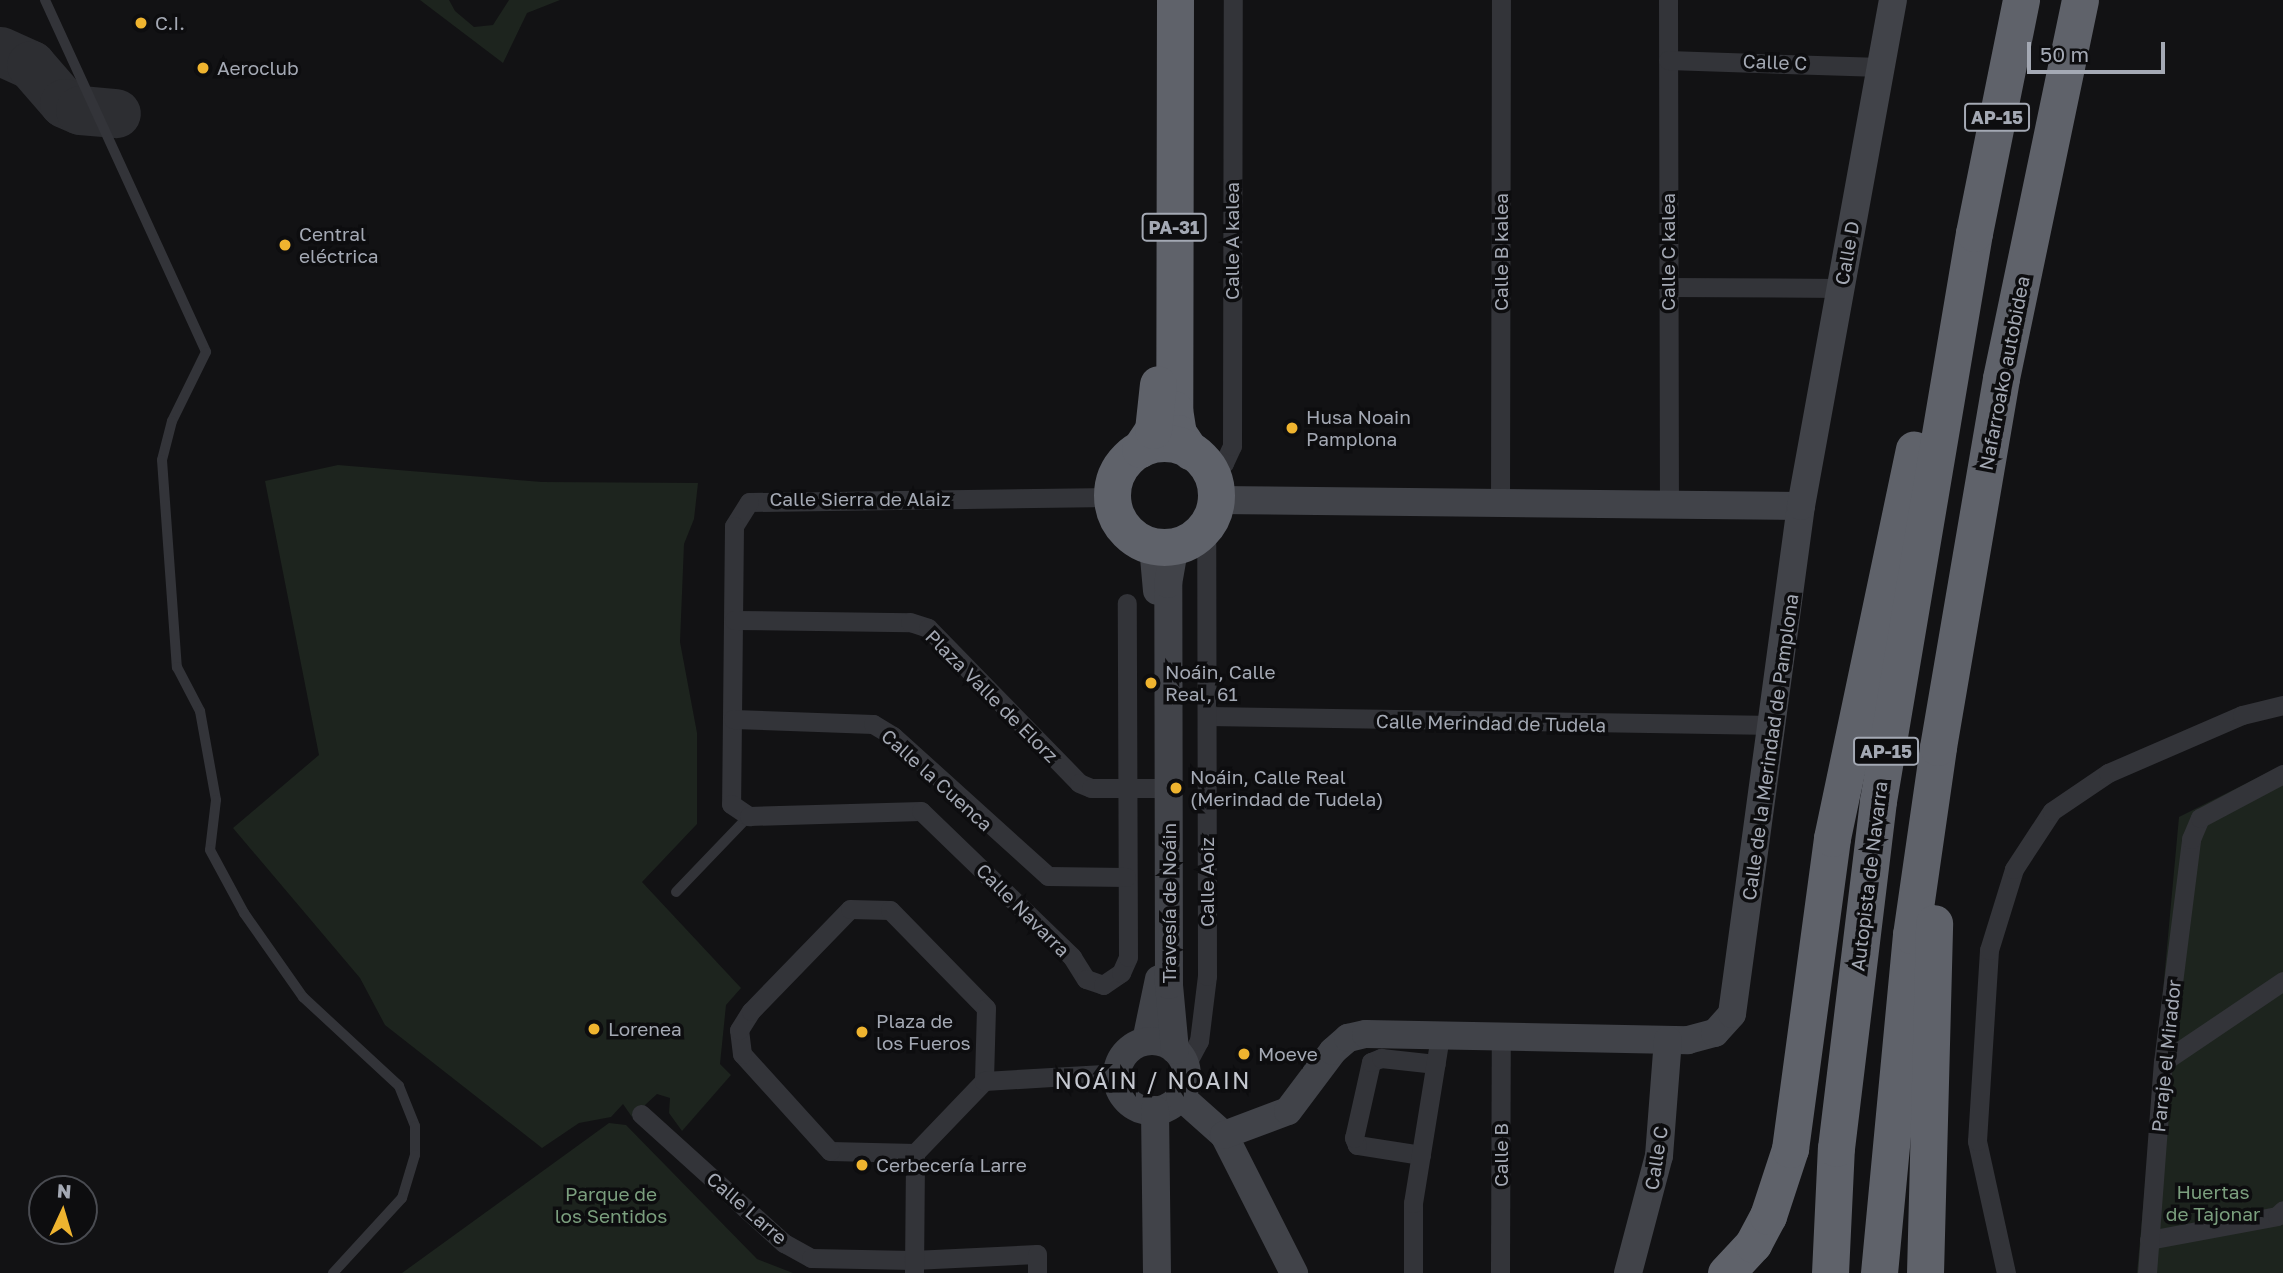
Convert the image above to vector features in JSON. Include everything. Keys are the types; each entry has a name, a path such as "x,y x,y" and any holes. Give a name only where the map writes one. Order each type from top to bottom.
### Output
{"highway":[{"name":"PA-31","path":"1140,449 1153,430 1158,408 1156,0"},
{"name":"PA-31","path":"1175,0 1174,409 1178,433 1206,487"},
{"name":"AP-15","path":"1974,233 2021,0"},
{"name":"Nafarroako autobidea","path":"1938,747 2001,378 2080,0"},
{"path":"1726,1273 1753,1244 1768,1216 1790,1149 1832,838 1842,800 1853,733 1941,324 1974,233"},
{"name":"Autopista de Navarra","path":"1830,1273 1836,1148 1878,801 1974,233"},
{"path":"1174,444 1206,487 1164,546 1124,529 1111,497 1118,468 1140,449 1174,444"},
{"path":"1925,1273 1938,747"},
{"name":"AP-15","path":"1879,1273 1911,935 1938,747"},
{"path":"1760,1273 1782,1218 1798,1153 1837,875 1842,800"}],"street":[{"name":"Calle A kalea","path":"1206,487 1224,463 1232,446 1233,0"},
{"name":"Calle B kalea","path":"1500,504 1502,0"},
{"name":"Calle C kalea","path":"1668,0 1669,504"},
{"name":"Calle D","path":"1801,506 1894,0"},
{"name":"Calle C","path":"1668,60 1881,67"},
{"path":"1668,286 1841,288"},
{"path":"1206,487 1500,504 1801,506"},
{"name":"Calle Aoiz","path":"1180,1058 1199,1041 1207,976 1206,487"},
{"name":"Calle Sierra de Alaiz","path":"749,816 731,804 734,526 743,507 755,499 1111,497"},
{"name":"Calle de la Merindad de Pamplona","path":"1224,1135 1288,1111 1348,1038 1366,1034 1438,1050 1501,1038 1668,1040 1714,1033 1728,1022 1735,1006 1775,725 1801,506"},
{"name":"Travesía de Noáin","path":"1146,1041 1159,984 1158,788 1164,546"},
{"name":"Travesía de Noáin","path":"1164,546 1168,584 1169,985 1180,1058"},
{"name":"Calle Navarra","path":"749,816 920,811 1094,983 1103,985 1121,973 1128,957 1127,603"},
{"name":"Plaza Valle de Elorz","path":"734,620 910,622 928,628 1079,783 1091,789 1158,788"},
{"path":"2006,1273 1977,1141 1989,950 2014,869 2052,811 2108,774 2242,715 2283,705"},
{"name":"Calle Merindad de Tudela","path":"1207,716 1775,725"},
{"name":"Calle la Cuenca","path":"733,719 873,724 893,736 1048,876 1126,877"},
{"name":"Paraje el Mirador","path":"2147,1273 2163,1062 2191,839 2200,818 2283,774"},
{"path":"913,1266 915,1153 984,1081 986,1008 890,910 850,909 751,1011 740,1030 742,1054 830,1151 915,1153"},
{"path":"2163,1062 2283,981"},
{"name":"Calle B","path":"1500,1273 1501,1038"},
{"name":"Calle C","path":"1628,1273 1659,1156 1668,1040"},
{"path":"1180,1096 1155,1110 1127,1100 1117,1073 1126,1052 1146,1041 1180,1058 1180,1096 1224,1135 1294,1273"},
{"path":"1413,1273 1413,1203 1421,1155 1438,1050 1381,1058 1371,1062 1354,1138 1357,1146 1421,1155"},
{"path":"984,1081 1117,1073"},
{"path":"1155,1110 1157,1273"},
{"name":"Calle Larre","path":"641,1114 784,1243 811,1258 913,1266 1037,1254 1037,1273"},
{"path":"2149,1240 2277,1216 2283,1210"}],"lane":[{"path":"45,0 206,352 172,421 162,460 177,667 200,710 216,800 210,850 244,914 303,997 399,1086 415,1126 415,1155 402,1198 334,1273"},
{"path":"676,892 749,816"}],"green space":[{"path":"420,0 449,0 455,11 474,27 493,25 509,0 560,0 527,13 503,63"},
{"path":"338,465 542,482 698,483 694,519 684,544 680,642 697,733 697,824 642,882 741,988 726,1005 720,1064 731,1075 682,1131 669,1113 670,1098 657,1094 632,1117 623,1104 611,1117 579,1123 542,1148 385,1025 360,978 233,828 319,755 265,481"},
{"name":"Huertas de Tajonar","path":"2283,765 2283,1273 2137,1273 2179,817"},
{"name":"Parque de los Sentidos","path":"609,1123 626,1125 757,1259 793,1273 402,1273"}],"taxiway":[{"path":"0,51 31,65 64,103 80,110 116,113"}],"place":[{"name":"C.I.","path":"141,23"},
{"name":"Aeroclub","path":"203,68"},
{"name":"Central eléctrica","path":"285,245"},
{"name":"Husa Noain Pamplona","path":"1292,428"},
{"name":"Noáin, Calle Real, 61","path":"1151,683"},
{"name":"Noáin, Calle Real (Merindad de Tudela)","path":"1176,788"},
{"name":"Lorenea","path":"594,1029"},
{"name":"Plaza de los Fueros","path":"862,1032"},
{"name":"Moeve","path":"1244,1054"},
{"name":"Cerbecería Larre","path":"862,1165"}],"district":[{"name":"NOÁIN / NOAIN","path":"1153,1080"}]}
